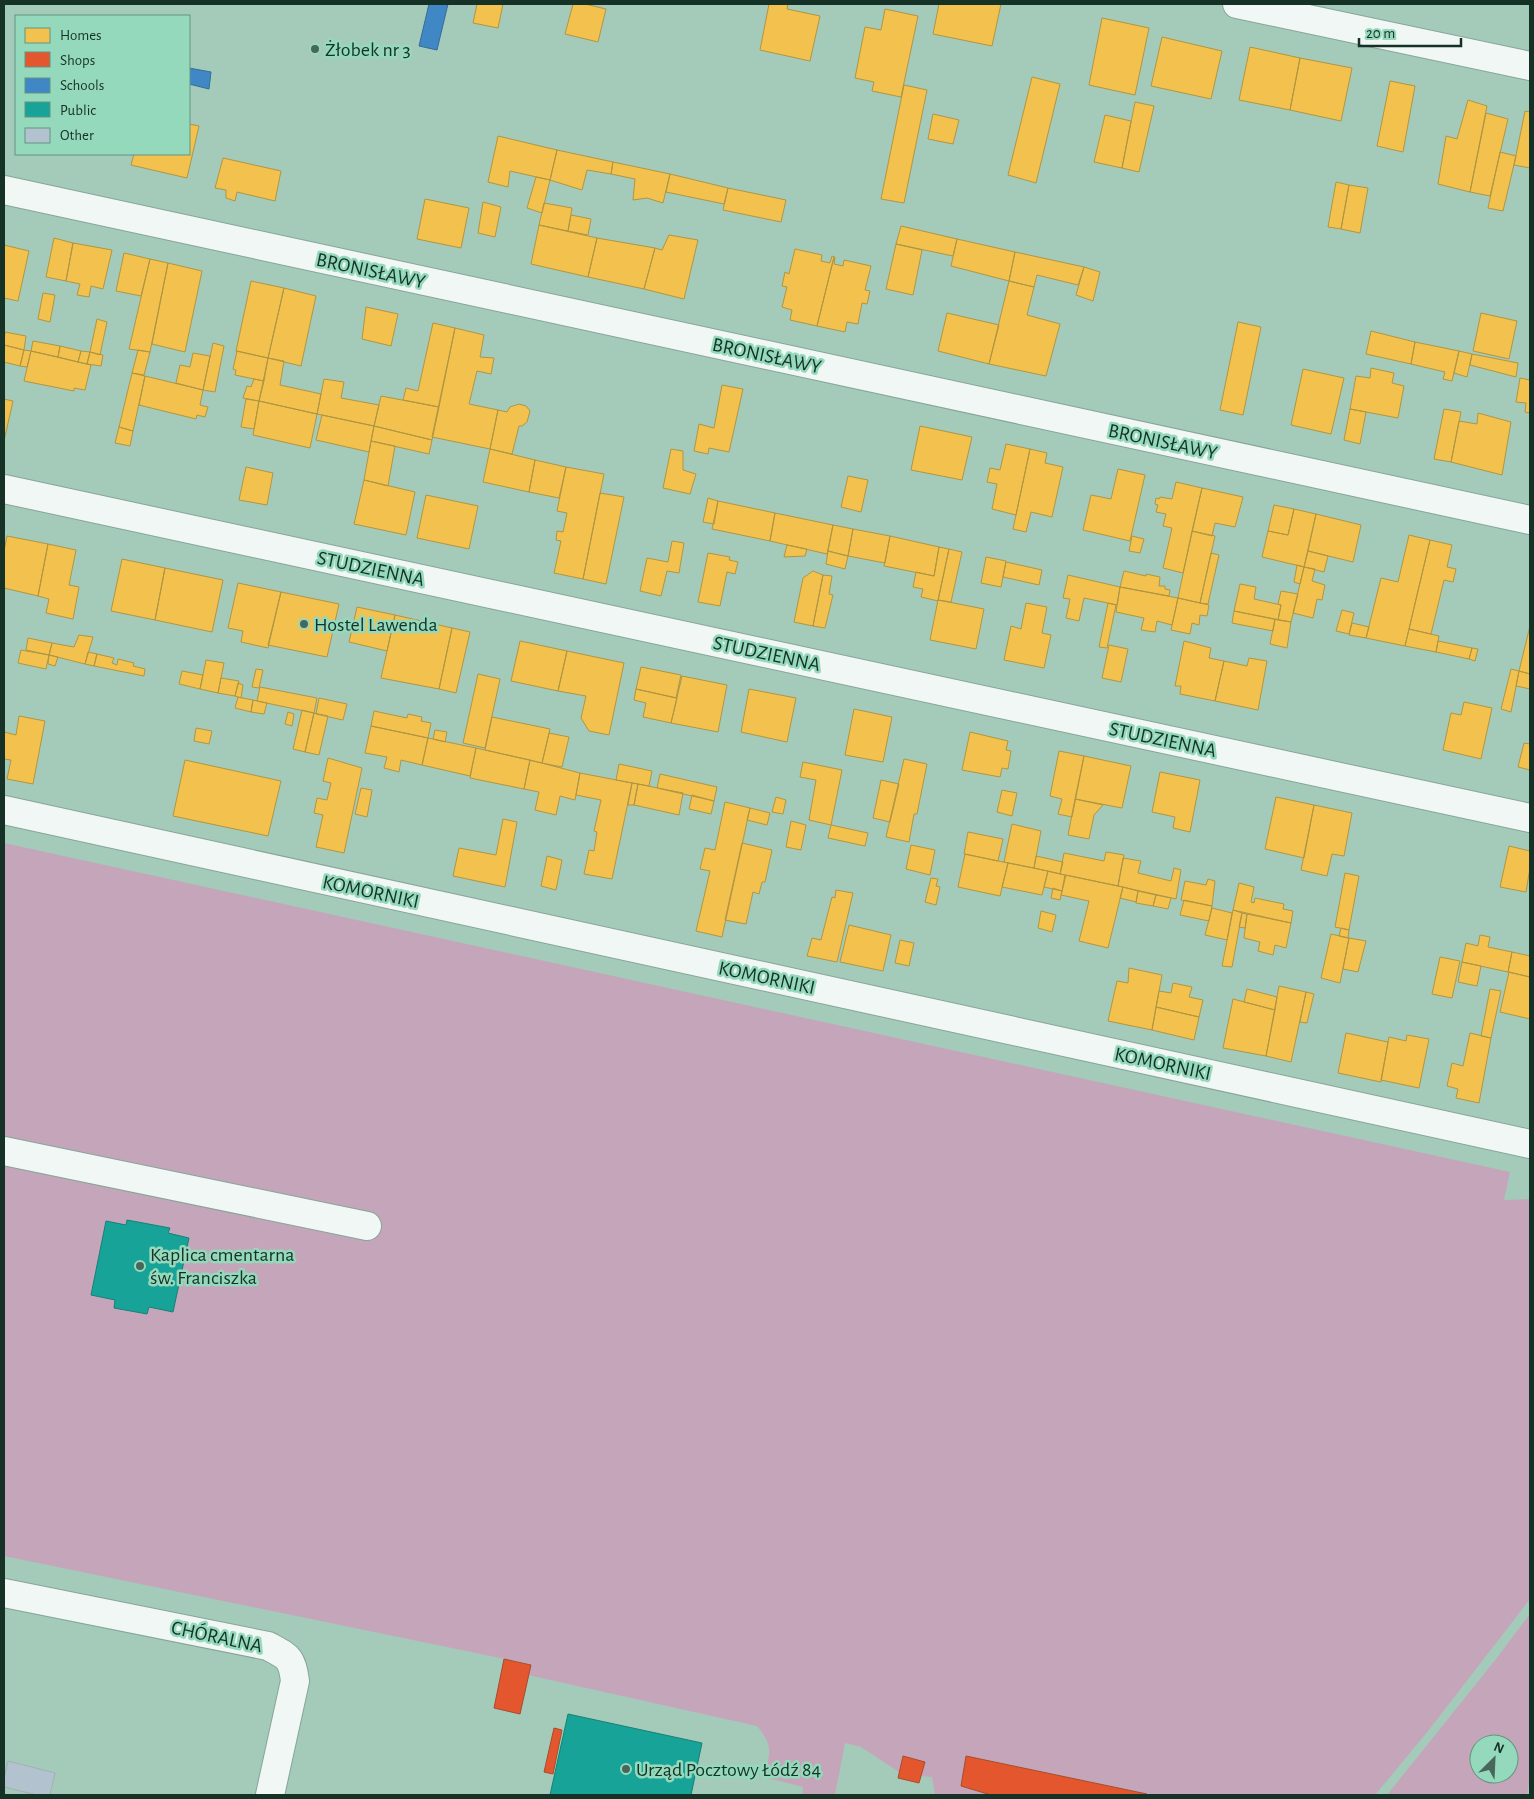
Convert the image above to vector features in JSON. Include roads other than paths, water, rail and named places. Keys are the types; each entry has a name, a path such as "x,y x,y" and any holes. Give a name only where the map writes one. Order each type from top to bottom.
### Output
{"street":[{"path":"1237,4 1530,66"},
{"name":"BRONISŁAWY","path":"4,190 1530,520"},
{"name":"STUDZIENNA","path":"4,489 1530,818"},
{"name":"KOMORNIKI","path":"4,810 1530,1144"},
{"path":"4,1151 367,1226"},
{"name":"CHÓRALNA","path":"4,1593 268,1646 288,1656 293,1668 295,1681 270,1795"}],"place":[{"name":"Żłobek nr 3","path":"315,49"},
{"name":"Hostel Lawenda","path":"304,624"},
{"name":"Kaplica cmentarna św. Franciszka","path":"140,1266"},
{"name":"Urząd Pocztowy Łódź 84","path":"626,1769"}]}
